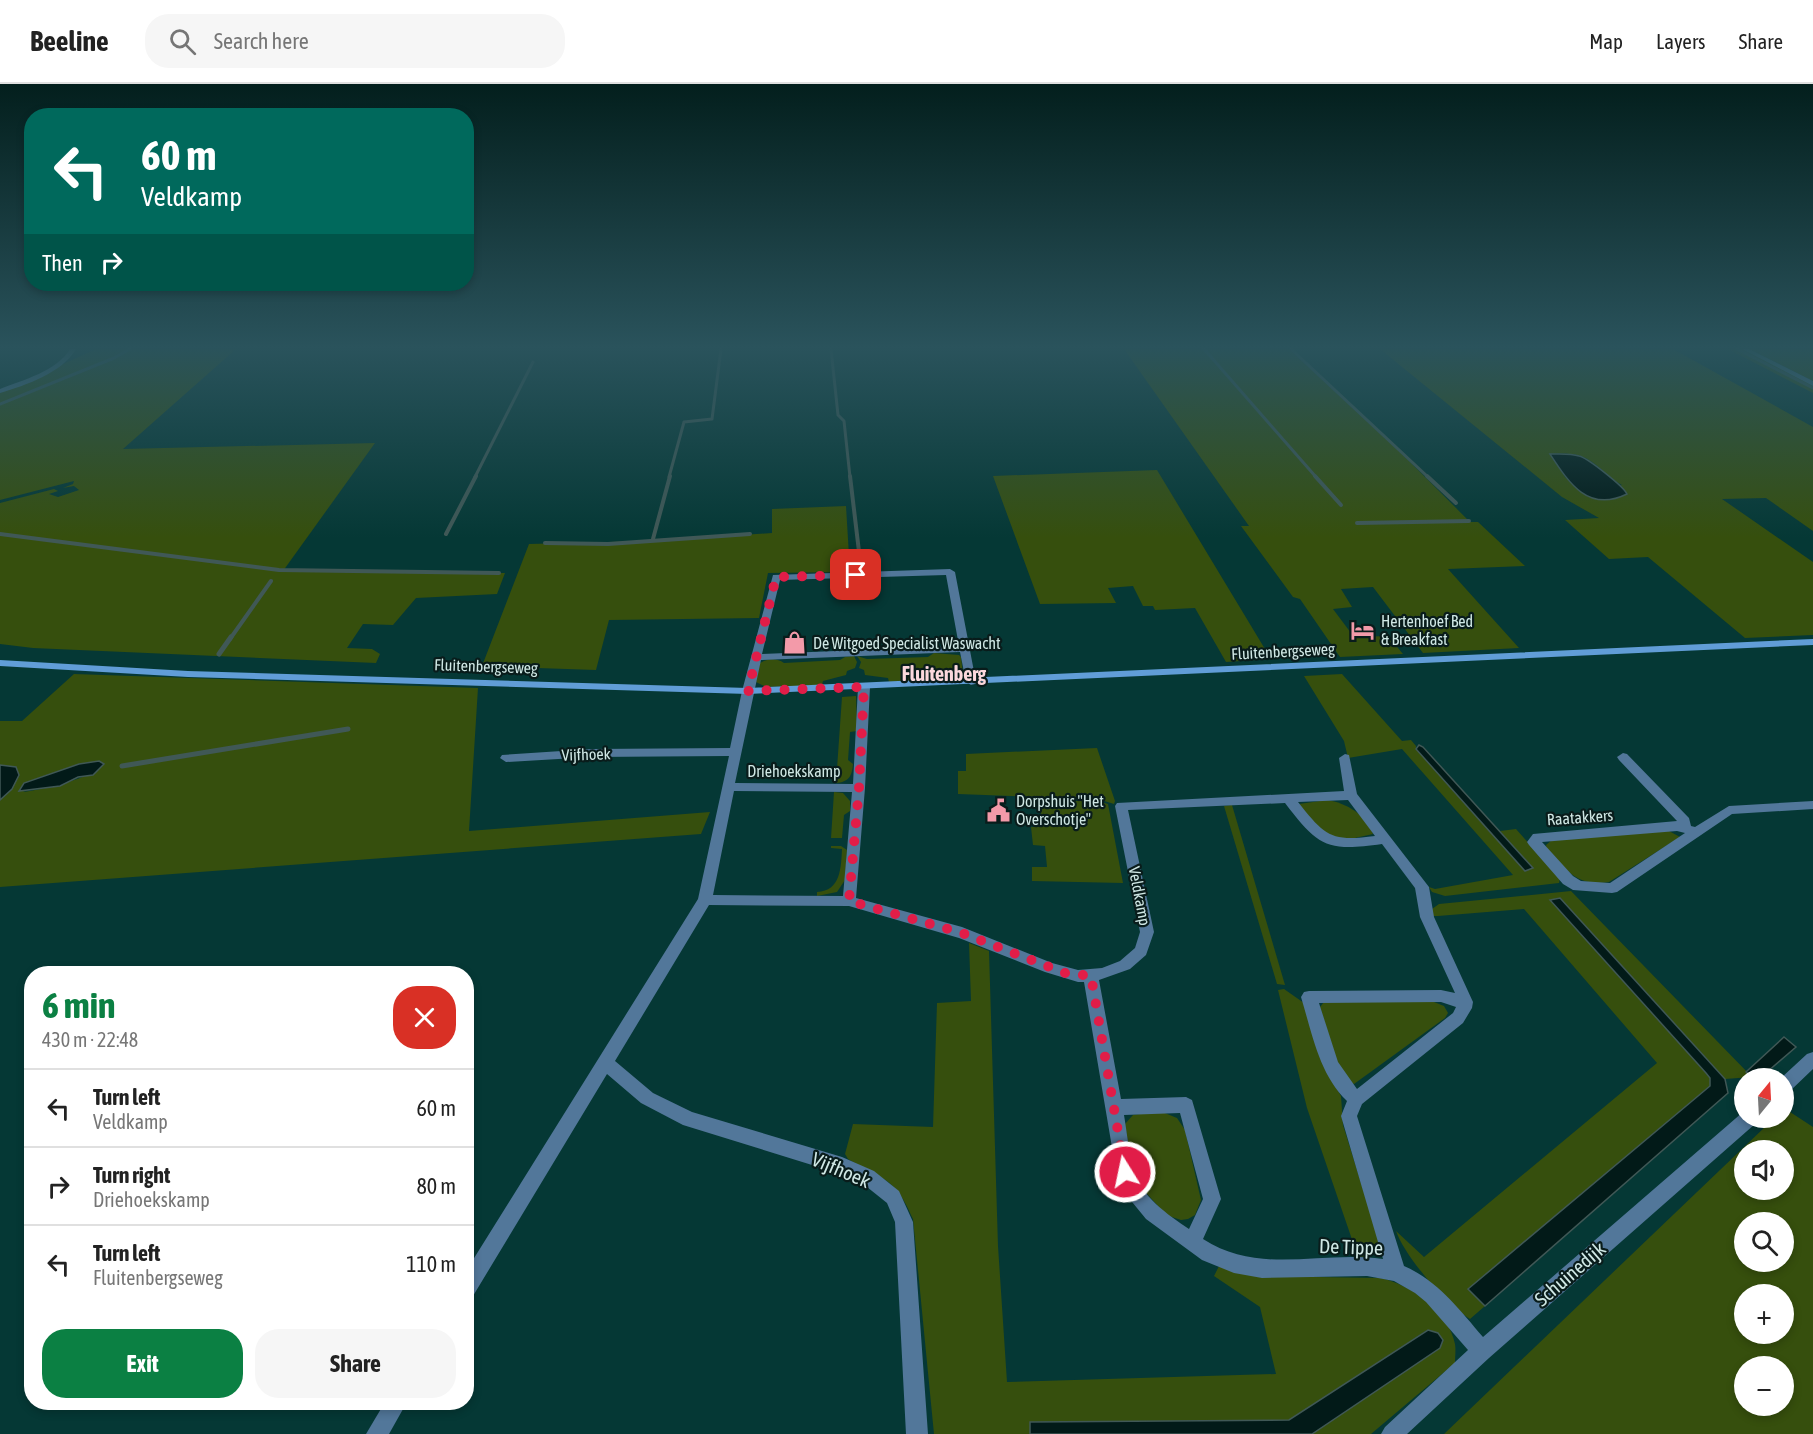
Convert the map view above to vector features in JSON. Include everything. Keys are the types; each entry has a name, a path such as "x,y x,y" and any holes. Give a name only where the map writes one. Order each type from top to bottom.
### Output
{"street":[{"path":"474,1276 705,900 748,691 776,577 950,572 971,682"},
{"name":"Fluitenbergseweg","path":"0,663 188,674 748,691 1813,642"},
{"path":"757,657 964,649"},
{"name":"Driehoekskamp","path":"849,901 859,788 864,687"},
{"name":"Vijfhoek","path":"506,758 592,753 737,752"},
{"path":"1623,757 1691,830"},
{"path":"1345,758 1351,795 1422,886 1427,917 1460,986 1465,1002 1458,1018 1356,1098 1349,1116 1396,1272"},
{"name":"Driehoekskamp","path":"729,787 859,788"},
{"name":"Veldkamp","path":"705,900 849,901 962,933 1065,973 1091,976 1115,971 1134,959 1141,951 1147,932 1121,806 1351,795"},
{"path":"1288,798 1316,834 1326,840 1350,844 1385,839"},
{"name":"Raatakkers","path":"1691,830 1677,826 1538,837 1534,842 1568,880 1578,886 1612,888 1691,830 1729,810 1813,805"},
{"name":"De Tippe","path":"1091,976 1125,1172 1130,1185 1147,1209 1192,1242 1219,1258 1248,1267 1371,1267 1396,1272 1413,1280 1437,1299 1482,1351"},
{"path":"1356,1098 1344,1089 1333,1072 1309,997 1442,996 1465,1002"},
{"path":"1794,1077 1813,1059"},
{"name":"Vijfhoek","path":"604,1065 610,1067 647,1098 689,1119 842,1166 868,1177 893,1197 904,1222 916,1434"},
{"path":"1114,1107 1186,1106 1212,1199 1192,1242"},
{"name":"Schuinedijk","path":"1392,1434 1482,1351 1738,1128"},
{"path":"377,1434 392,1410"}],"green space":[{"path":"0,412 165,412 123,449 375,443 283,571 505,573 497,594 416,598 393,625 363,624 347,648 372,649 380,654 376,663 33,648 0,644 0,503 54,489 58,491 49,494 58,497 79,490 74,486 63,488 73,484 74,481 0,500"},
{"path":"1168,412 1357,412 1470,522 1478,522 1525,566 1448,569 1519,648 1423,653 1373,587 1341,589 1352,607 1333,609 1354,637 1388,636 1403,654 1340,657 1300,599 1293,597 1241,526 1249,526"},
{"path":"1457,412 1786,412 1813,427 1813,531 1766,498 1722,499 1813,562 1813,635 1745,638 1648,557 1609,559 1565,520 1599,518 1562,497","holes":["1551,454 1573,454 1586,458 1622,485 1585,495 1565,477"]},
{"path":"1157,470 1271,659 1226,662 1195,608 1155,610 1153,606 1143,606 1133,586 1108,588 1116,603 1040,604 993,476"},
{"path":"846,506 850,572 768,573 759,618 609,620 596,670 482,666 529,544 649,541 772,533 772,509"},
{"path":"934,653 959,655 963,675 956,679 889,682 888,678 865,675 864,670 859,668 861,662 857,656 867,659 928,657"},
{"path":"854,656 857,662 855,668 847,671 846,675 823,681 822,685 766,687 756,682 760,663 769,659 784,663 840,660"},
{"path":"74,674 478,688 469,831 710,812 701,834 0,887 0,800 12,789 19,775 16,767 0,765 0,721 22,721","holes":["79,764 103,764 79,778 23,792"]},
{"path":"1342,674 1402,741 1411,740 1416,749 1525,870 1532,868 1500,831 1516,829 1560,878 1559,883 1445,896 1432,892 1429,887 1435,889 1513,875 1402,749 1348,758 1344,741 1304,676"},
{"path":"856,696 857,731 850,732 848,760 853,764 852,772 847,780 836,783 842,697"},
{"path":"1097,748 1115,801 1114,804 1098,799 958,794 958,771 966,771 966,754"},
{"path":"834,792 843,793 850,801 850,811 844,815 842,838 831,838"},
{"path":"1327,800 1355,811 1366,821 1373,834 1346,840 1323,834 1299,804"},
{"path":"1043,801 1098,801 1108,804 1123,883 1032,881 1032,867 1047,867 1045,846 1033,845 1031,827 1042,827 1040,804 1043,804"},
{"path":"1232,805 1285,985 1277,984 1224,806"},
{"path":"1669,831 1680,837 1609,882 1589,882 1574,876 1547,850 1546,845 1552,840"},
{"path":"831,846 841,846 847,850 845,880 837,892 817,896 817,892 831,887 838,877 842,849 831,848"},
{"path":"1571,891 1743,1068 1734,1068 1734,1078 1725,1079 1560,898 1551,900 1706,1073 1710,1078 1710,1086 1468,1289 1485,1306 1470,1319 1450,1303 1417,1267 1396,1231 1424,1257 1657,1063 1524,909 1433,916 1432,909 1439,904"},
{"path":"969,943 989,951 998,1246 1007,1382 1276,1374 1260,1307 1214,1276 1219,1266 1259,1276 1380,1278 1392,1281 1415,1293 1437,1310 1451,1332 1455,1344 1455,1363 1371,1434 1312,1434 1440,1348 1427,1330 1290,1420 1030,1422 1030,1434 934,1434 913,1219 907,1205 894,1187 848,1159 845,1154 853,1124 933,1127 937,1003 971,1001"},
{"path":"1284,989 1304,1003 1328,1074 1341,1096 1343,1125 1379,1241 1375,1252 1366,1256 1358,1257 1307,1108 1278,990"},
{"path":"1324,1002 1434,1002 1444,1006 1448,1013 1445,1018 1354,1084 1341,1075 1320,1007"},
{"path":"1160,1111 1177,1118 1185,1130 1201,1200 1195,1215 1188,1219 1181,1220 1166,1215 1141,1187 1132,1168 1125,1124 1133,1115"},
{"path":"1794,1115 1813,1127 1813,1434 1444,1434 1734,1157 1734,1200 1794,1200 1794,1140 1751,1140 1764,1128 1794,1128"}],"water":[{"path":"1550,454 1572,454 1584,458 1613,479 1627,494 1601,500 1581,492 1572,484"},
{"path":"1419,745 1533,868 1525,871 1416,749"},
{"path":"99,761 104,764 93,775 78,777 60,786 19,791 24,783 79,764"},
{"path":"0,765 16,767 19,775 12,789 0,800"},
{"path":"1560,898 1725,1079 1728,1093 1485,1306 1468,1289 1710,1086 1710,1078 1706,1073 1550,900"},
{"path":"1784,1037 1796,1047 1772,1068 1750,1068"},
{"path":"1428,1330 1438,1333 1443,1340 1440,1348 1312,1434 1030,1434 1030,1422 1289,1420"}],"waterway":[{"path":"475,477 508,412"},
{"path":"669,477 684,422 712,419 713,412"},
{"path":"838,412 844,421 850,477"},
{"path":"1259,412 1316,477"},
{"path":"1358,412 1428,477"},
{"path":"446,534 476,476"},
{"path":"653,539 670,476"},
{"path":"850,476 860,560"},
{"path":"1315,476 1341,505"},
{"path":"1427,476 1456,503"},
{"path":"1357,523 1469,521"},
{"path":"0,534 279,570 499,573"},
{"path":"545,543 608,544 750,534"},
{"path":"230,639 271,581"},
{"path":"219,654 231,637"},
{"path":"122,766 348,729"}],"place":[{"name":"Hertenhoef Bed & Breakfast","path":"1363,630"},
{"name":"Dé Witgoed Specialist Waswacht","path":"795,643"},
{"name":"Dorpshuis \"Het Overschotje\"","path":"998,810"}],"district":[{"name":"Fluitenberg","path":"944,674"}],"route":[{"path":"856,575 776,577 748,691 864,687 859,788 849,901 962,933 1065,973 1091,976 1125,1172"}]}
